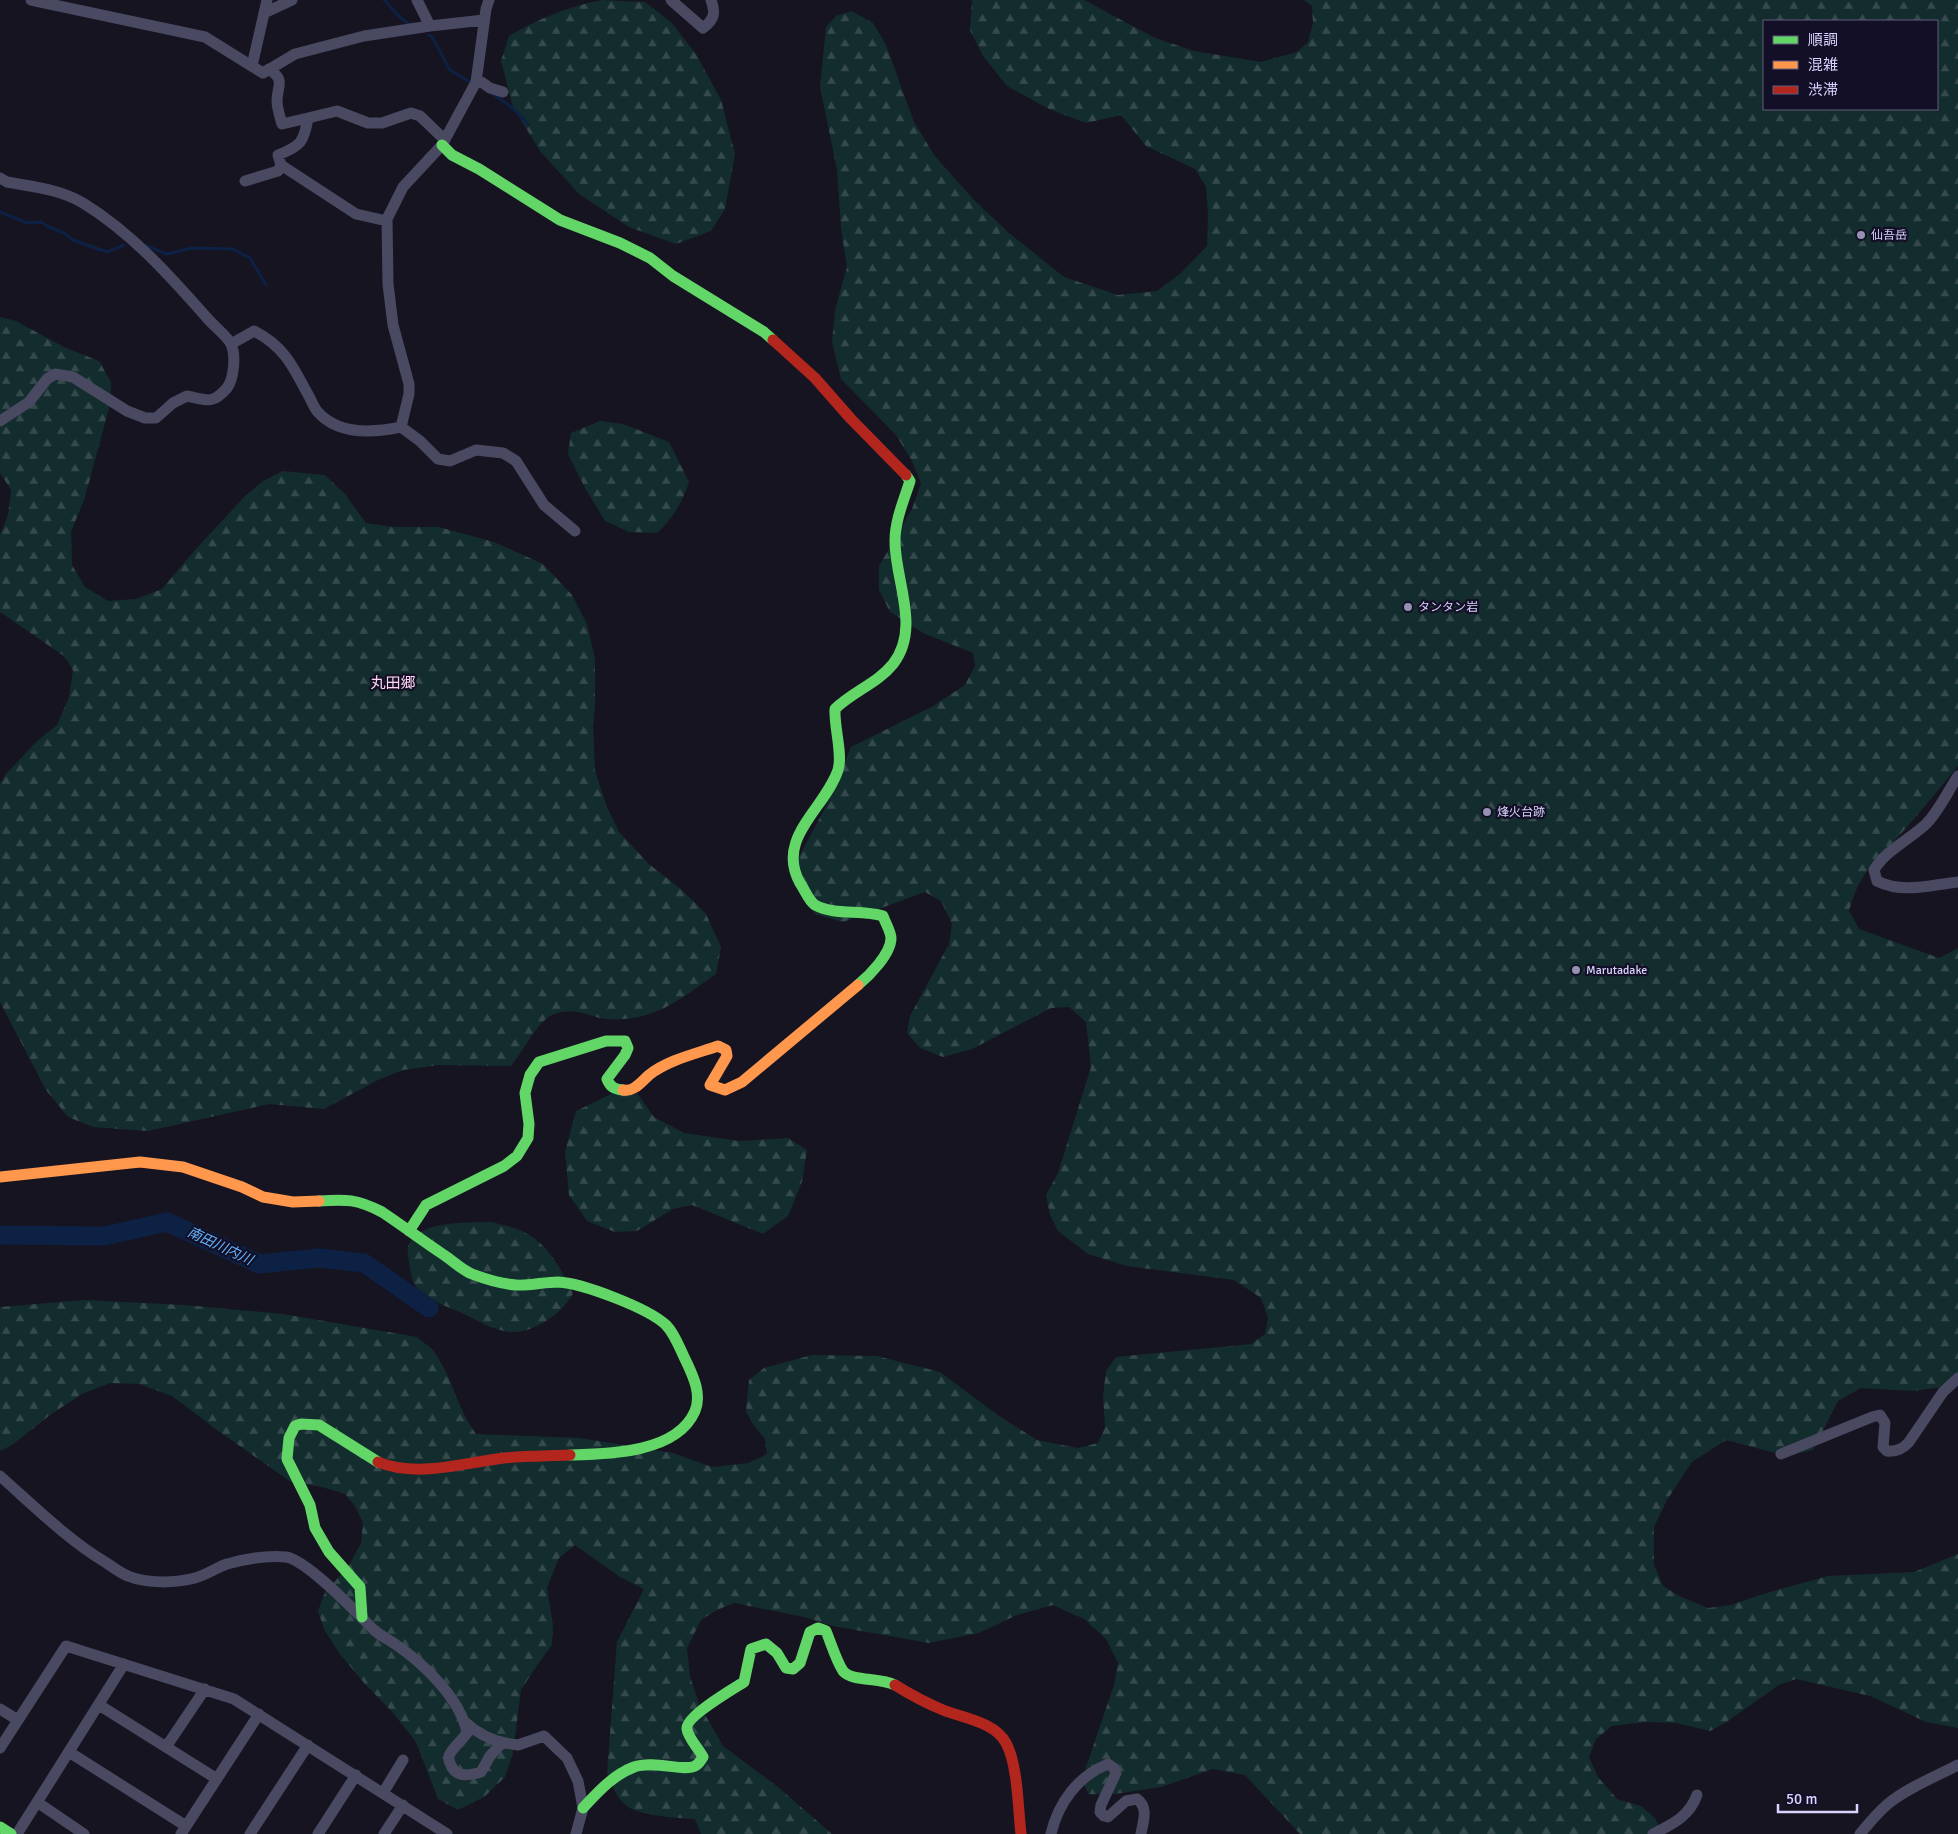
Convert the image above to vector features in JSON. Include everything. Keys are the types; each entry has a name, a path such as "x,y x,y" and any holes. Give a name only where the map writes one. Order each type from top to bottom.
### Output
{"street":[{"path":"31,0 205,37 263,73 295,54 364,36 430,26 485,7 476,82 444,142 402,187 387,221 388,284 392,316 409,384 409,394 401,427"},
{"path":"252,66 267,0"},
{"path":"264,13 292,0"},
{"path":"417,0 430,26"},
{"path":"671,0 703,28 712,22 715,11 711,0"},
{"path":"269,70 276,75 280,82 277,100 282,124 337,111 368,123 382,123 411,113 420,116 444,142 452,155 479,169 560,220 620,243 650,258 672,276 764,332 815,378 851,419 901,469 910,481 894,538 895,554 904,597 905,632 903,643 897,658 883,674 844,698 835,709 835,727 840,750 839,768 833,784 810,815 797,837 793,856 793,869 814,904 830,911 874,912 883,916 891,938 887,952 869,976 832,1008 742,1082 724,1090 710,1085 727,1056 726,1050 718,1046 674,1061 649,1075 641,1084 627,1091 615,1089 609,1085 607,1080 625,1055 628,1048 625,1041 606,1040 578,1051 540,1062 530,1075 525,1093 529,1124 528,1138 517,1156 504,1166 426,1205 409,1231"},
{"path":"476,82 502,92"},
{"path":"308,118 305,137 296,148 278,155 281,165 356,214 387,221"},
{"path":"245,181 278,171 281,165"},
{"path":"0,178 7,182 56,190 82,203 109,222 160,265 231,344 234,371 230,385 218,398 209,401 187,396 173,403 156,418 145,418 127,411 73,377 55,374 47,379 29,402 0,421"},
{"path":"231,344 254,331 268,338 283,352 294,368 316,411 331,424 352,430 382,431 401,427 420,441 438,459 450,462 476,450 503,453 516,461 544,505 575,531"},
{"path":"1958,776 1925,824 1879,861 1874,870 1877,881 1890,887 1903,889 1958,882"},
{"path":"0,1176 140,1162 183,1167 242,1187 263,1197 293,1202 347,1199 366,1204 382,1212 471,1274 516,1284 558,1282 579,1285 634,1306 666,1325 675,1338 695,1380 698,1398 696,1409 691,1419 680,1430 662,1442 648,1447 601,1454 506,1458 416,1470 394,1468 376,1462 319,1425 301,1424 295,1426 288,1438 287,1459 310,1505 315,1528 329,1552 360,1587 362,1617"},
{"path":"1782,1454 1872,1416 1880,1416 1885,1423 1883,1447 1887,1451 1894,1452 1905,1447 1943,1392 1958,1378"},
{"path":"0,1476 86,1550 128,1576 145,1580 172,1582 196,1578 225,1565 242,1560 289,1557 315,1574 362,1617 374,1631 395,1644 420,1664 453,1702 465,1722 472,1728 494,1741 505,1744 518,1745 544,1736 566,1758 578,1781 583,1808 576,1834"},
{"path":"583,1808 608,1782 634,1768 645,1764 693,1767 700,1763 702,1757 687,1730 688,1723 696,1715 744,1682 751,1649 766,1644 777,1652 786,1668 793,1670 800,1663 810,1632 818,1628 826,1631 844,1672 855,1678 878,1679 891,1683 917,1699 945,1711 985,1724 1005,1741 1010,1753 1016,1786 1021,1834"},
{"path":"0,1748 66,1646 234,1699 447,1834"},
{"path":"17,1834 124,1664"},
{"path":"166,1747 205,1690"},
{"path":"98,1705 217,1778"},
{"path":"0,1709 18,1720"},
{"path":"69,1752 184,1830 259,1714"},
{"path":"465,1722 467,1733 451,1752 448,1759 452,1769 457,1774 469,1776 480,1772 490,1756 500,1745 505,1744"},
{"path":"250,1834 308,1745"},
{"path":"383,1793 403,1760"},
{"path":"1051,1834 1060,1807 1072,1791 1088,1773 1108,1764 1114,1768 1116,1773 1100,1805 1100,1812 1108,1817 1126,1801 1137,1799 1143,1804 1145,1810 1140,1834"},
{"path":"1860,1834 1872,1819 1901,1794 1958,1765"},
{"path":"318,1834 356,1775"},
{"path":"1652,1834 1677,1821 1693,1806 1697,1795"},
{"path":"37,1802 84,1834"},
{"path":"384,1834 403,1805"},
{"path":"0,1827 11,1834"}],"green space":[{"path":"602,0 645,2 671,22 696,54 721,100 735,154 725,209 711,231 676,244 629,227 579,194 540,151 513,107 501,61 509,36 554,14"},
{"path":"972,0 1084,0 1155,38 1194,51 1261,62 1297,52 1308,42 1313,23 1312,6 1304,0 1958,0 1958,766 1868,870 1857,888 1849,911 1859,929 1939,958 1958,948 1958,1385 1913,1391 1861,1388 1838,1401 1813,1450 1787,1456 1726,1440 1692,1462 1667,1500 1654,1527 1654,1565 1663,1586 1681,1597 1708,1608 1731,1605 1828,1576 1914,1572 1958,1554 1958,1728 1926,1722 1870,1696 1796,1679 1779,1685 1725,1723 1710,1731 1676,1723 1646,1722 1612,1726 1596,1739 1589,1757 1598,1777 1617,1799 1641,1806 1655,1818 1663,1834 1300,1834 1245,1775 1213,1769 1161,1787 1108,1795 1088,1794 1082,1779 1114,1685 1118,1663 1106,1639 1084,1619 1053,1605 1017,1615 979,1633 929,1643 833,1626 804,1617 734,1603 717,1610 701,1620 687,1648 690,1676 699,1704 723,1746 778,1787 832,1834 701,1834 695,1819 653,1815 630,1808 622,1802 611,1783 607,1773 617,1642 644,1589 620,1577 575,1545 559,1558 547,1588 553,1625 552,1645 521,1690 513,1753 505,1777 484,1797 458,1810 438,1799 416,1742 393,1713 339,1653 324,1629 318,1611 325,1592 348,1567 361,1543 363,1523 355,1506 345,1494 322,1487 291,1482 172,1396 139,1384 110,1383 82,1394 50,1415 12,1445 0,1451 0,1307 84,1300 185,1305 283,1314 417,1337 432,1349 439,1358 469,1424 476,1434 580,1438 673,1453 712,1467 748,1463 767,1454 765,1439 752,1423 746,1411 749,1380 764,1368 812,1355 877,1356 940,1372 999,1416 1037,1440 1078,1448 1098,1443 1105,1428 1103,1396 1106,1371 1116,1357 1251,1344 1265,1334 1268,1318 1261,1298 1234,1280 1127,1266 1088,1254 1058,1231 1050,1215 1046,1195 1058,1173 1091,1067 1086,1022 1069,1007 1051,1008 972,1049 943,1057 920,1048 907,1033 910,1016 949,944 952,924 941,901 925,892 843,922 815,914 795,886 791,872 825,808 851,747 933,706 965,685 975,666 973,653 925,634 890,612 879,590 879,566 912,509 921,483 912,461 896,435 841,379 832,342 835,310 847,267 841,228 837,170 820,87 826,27 836,16 852,11 873,23 886,45 914,122 934,155 973,199 1009,233 1064,277 1118,295 1157,291 1181,273 1207,246 1208,214 1206,187 1195,169 1146,146 1121,115 1086,123 1051,110 1007,86 983,56 970,30"},
{"path":"0,317 16,321 64,347 99,361 111,382 111,401 84,500 71,532 72,565 85,587 108,601 136,599 162,589 245,496 263,481 283,471 325,475 345,494 366,523 393,527 439,527 494,542 543,564 572,595 587,624 595,659 593,725 595,771 607,807 619,832 649,864 682,890 706,914 721,947 716,974 666,1007 640,1017 608,1019 568,1011 552,1015 535,1031 511,1066 439,1065 403,1070 378,1080 324,1109 269,1104 148,1131 93,1127 68,1117 46,1090 0,1002 0,784 5,775 37,741 57,725 69,697 73,670 64,656 0,612 0,535 8,515 11,490 0,473"},
{"path":"600,421 623,424 669,442 689,482 676,510 657,533 629,532 605,521 585,488 568,454 571,433"},
{"path":"613,1093 637,1093 654,1117 684,1133 739,1141 788,1138 807,1150 802,1182 788,1216 763,1234 692,1205 673,1209 637,1231 615,1232 587,1221 569,1195 565,1152 576,1111"},
{"path":"492,1222 522,1231 539,1242 553,1258 573,1293 555,1314 539,1325 529,1329 511,1332 492,1327 433,1300 416,1287 413,1280 408,1246 414,1237 423,1231 446,1224"}],"waterway":[{"path":"384,0 410,25"},
{"path":"429,35 432,37 450,70 472,83"},
{"path":"491,93 511,107 528,125"},
{"path":"0,212 27,223 41,222 64,233 73,240 107,252 124,245"},
{"path":"144,245 167,254 192,248 233,249 250,258 266,285"},
{"name":"南田川内川","path":"0,1235 104,1236 167,1222 259,1264 319,1258 364,1263 429,1308"}],"traffic: fast":[{"path":"442,145 452,155 479,169 560,220 620,243 650,258 673,276 764,332 773,340"},
{"path":"858,985 879,964 890,944 891,936 883,916 831,910 815,905 808,898 800,883 794,867 794,852 805,824 832,784 838,770 840,756 835,709 887,671 901,650 906,620 896,556 895,533 910,481 906,475"},
{"path":"409,1231 426,1205 504,1166 517,1156 528,1138 529,1124 525,1093 530,1075 539,1062 606,1041 625,1041 628,1048 625,1055 607,1079 613,1087 623,1090"},
{"path":"319,1201 351,1201 382,1212 465,1270 477,1276 516,1285 569,1283 630,1304 645,1311 666,1325 672,1333 696,1385 697,1405 686,1425 658,1443 640,1448 603,1454 570,1455"},
{"path":"362,1617 360,1587 329,1552 315,1528 310,1505 287,1459 289,1438 295,1426 301,1424 319,1425 378,1462"},
{"path":"583,1808 600,1790 626,1770 642,1765 684,1768 698,1764 703,1757 689,1736 688,1724 701,1711 744,1682 751,1649 766,1644 777,1653 786,1668 793,1669 800,1663 810,1632 818,1628 826,1631 838,1662 847,1674 853,1677 895,1685"},
{"path":"0,1827 11,1834"}],"traffic: slow":[{"path":"623,1090 634,1088 649,1075 665,1065 718,1046 726,1050 727,1056 710,1085 725,1090 742,1082 858,985"},
{"path":"0,1177 140,1162 183,1167 242,1187 263,1197 293,1202 319,1201"}],"traffic: jam":[{"path":"773,340 815,378 851,419 906,475"},
{"path":"378,1462 393,1467 424,1469 504,1458 570,1455"},
{"path":"895,1685 937,1707 987,1725 1001,1736 1006,1743 1013,1763 1021,1834"}],"place":[{"name":"仙吾岳","path":"1861,235"},
{"name":"タンタン岩","path":"1408,607"},
{"name":"烽火台跡","path":"1487,812"},
{"name":"Marutadake","path":"1576,970"}],"district":[{"name":"丸田郷","path":"393,683"}]}
